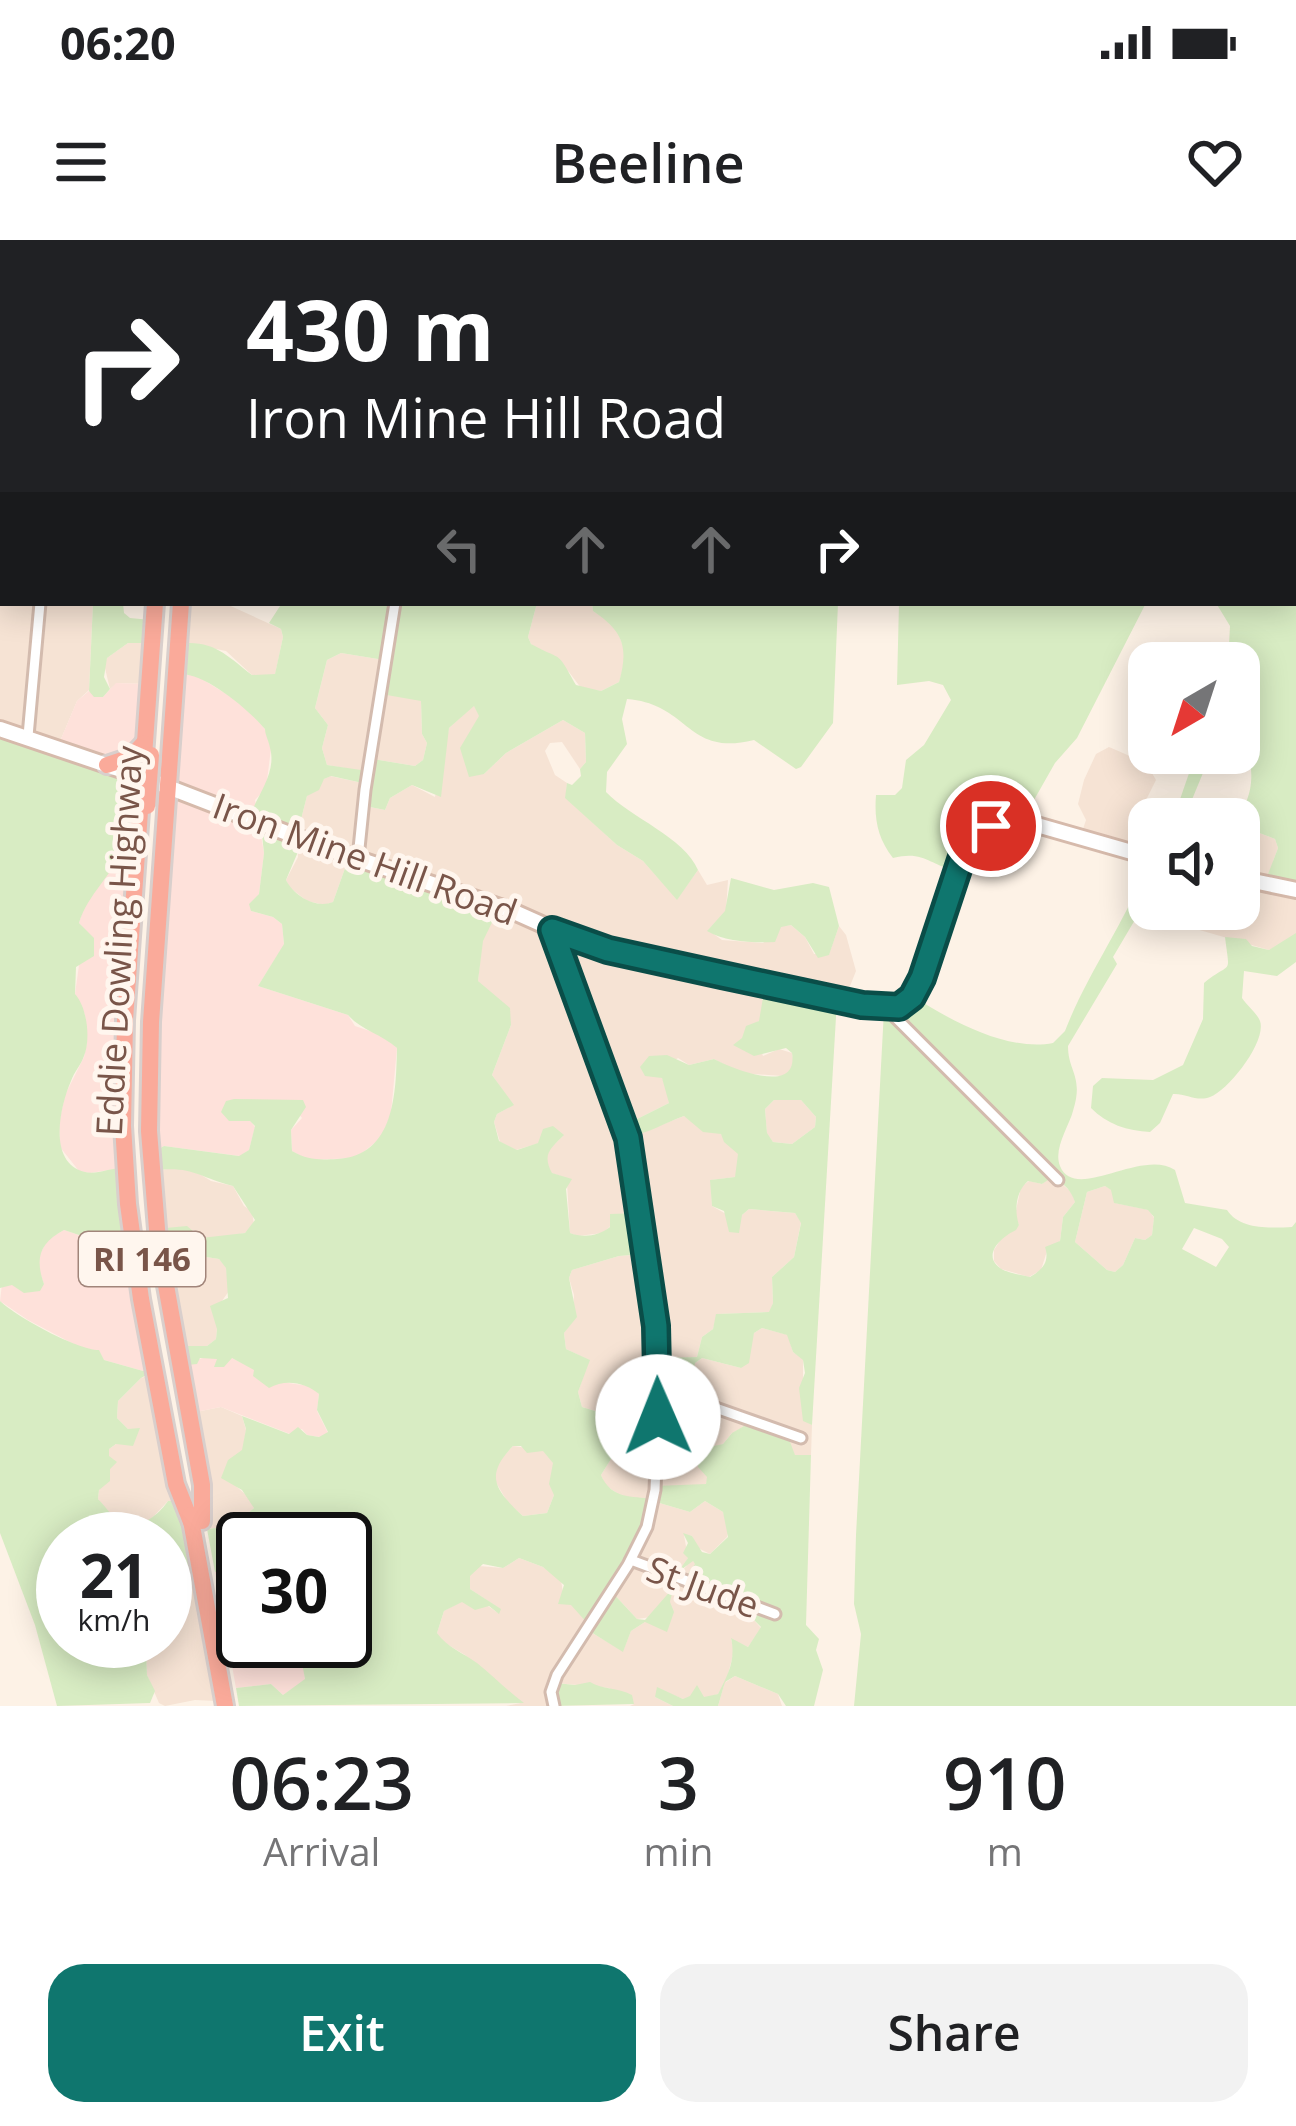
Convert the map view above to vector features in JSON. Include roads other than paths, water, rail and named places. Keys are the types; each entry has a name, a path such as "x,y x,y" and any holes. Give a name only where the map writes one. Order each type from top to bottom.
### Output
{"highway":[{"name":"Eddie Dowling Highway","path":"159,606 131,1051 133,1168 144,1273 236,1706"},
{"name":"Eddie Dowling Highway","path":"152,751 176,606"},
{"path":"177,606 151,1022 150,1167 158,1241 202,1485 196,1522"},
{"path":"147,805 113,768 152,751"},
{"path":"147,805 142,777 152,751"},
{"name":"Eddie Dowling Highway","path":"196,1522 225,1706"}],"street":[{"path":"28,736 40,606"},
{"path":"358,859 394,606"},
{"name":"Iron Mine Hill Road","path":"0,729 484,900 608,950 886,1008"},
{"path":"886,1008 899,1007 916,991 962,857 983,830 1017,820 1128,851"},
{"path":"1260,882 1296,890"},
{"path":"552,930 628,1138 656,1326 659,1388 653,1505 631,1560 557,1675 551,1692 554,1706"},
{"path":"886,1008 1058,1180"},
{"path":"659,1388 801,1438"},
{"name":"St Jude","path":"631,1560 775,1614"}]}
